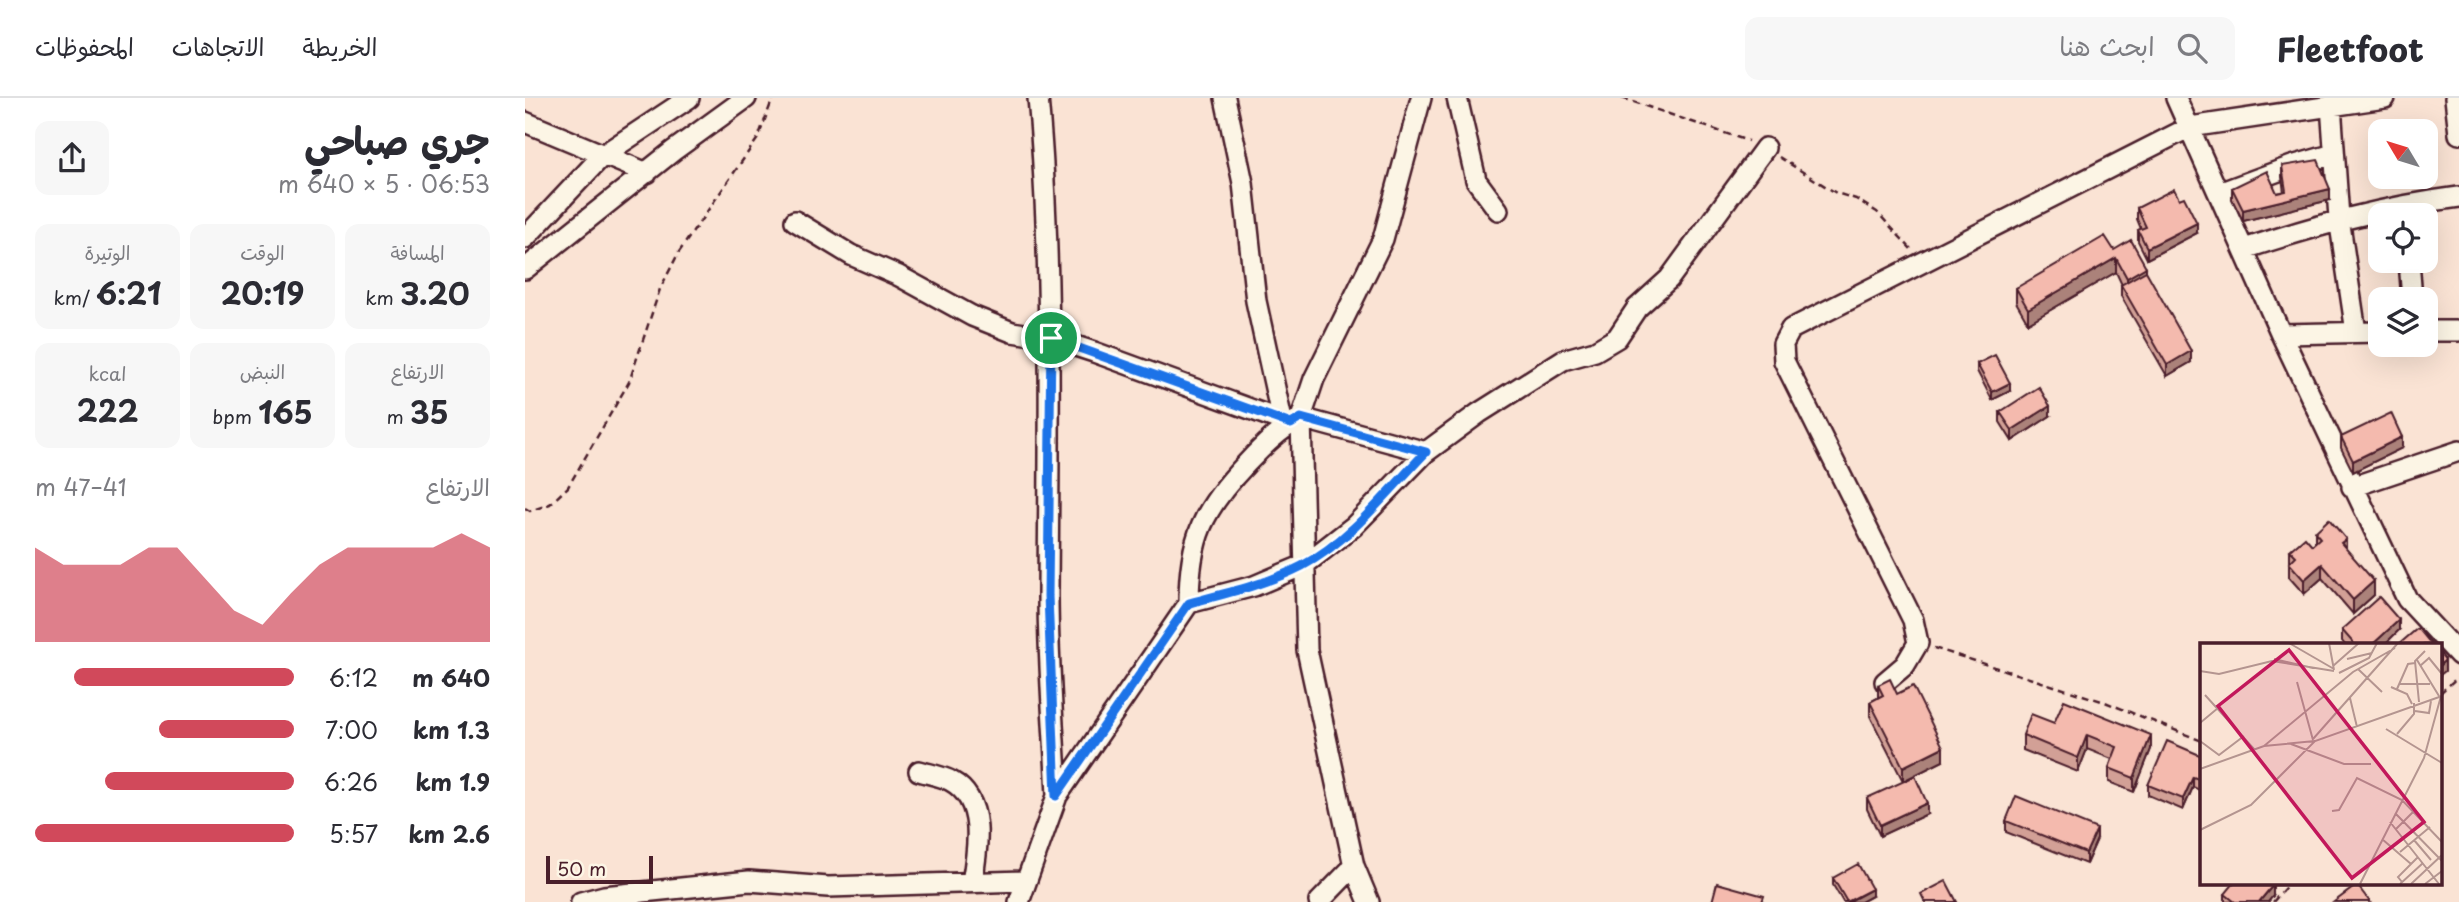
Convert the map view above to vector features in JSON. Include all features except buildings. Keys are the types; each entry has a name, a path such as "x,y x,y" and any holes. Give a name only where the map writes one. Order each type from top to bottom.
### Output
{"street":[{"path":"525,237 603,155 689,98"},
{"path":"525,269 746,98"},
{"path":"1038,98 1048,202 1051,338 1048,596 1056,796"},
{"path":"1225,98 1243,183 1257,300 1291,421 1304,565 1307,650 1354,866 1369,902"},
{"path":"1019,902 1024,881 1056,796 1189,603 1189,573 1203,521 1216,496 1291,421 1314,379 1383,239 1422,98"},
{"path":"1457,98 1476,180 1498,210"},
{"path":"2176,98 2281,334 2407,599 2459,655"},
{"path":"1885,682 1905,665 1918,643 1913,620 1784,360 1783,344 1791,329 2190,127 2385,98"},
{"path":"2455,98 2459,134"},
{"path":"2331,105 2339,218 2355,332"},
{"path":"525,122 647,173"},
{"path":"1189,603 1254,586 1304,565 1355,526 1426,452 1479,413 1563,360 1601,348 1617,338 1645,299 1669,279 1765,148"},
{"path":"2219,193 2292,166 2335,154"},
{"path":"2432,203 2459,197"},
{"path":"2244,249 2339,218 2368,214"},
{"path":"795,221 851,255 899,276 972,316 1012,332 1051,338 1291,421 1426,452"},
{"path":"2438,331 2459,331"},
{"path":"2281,334 2368,332"},
{"path":"2352,487 2459,450"},
{"path":"919,771 950,780 966,792 977,824 978,849 972,882"},
{"path":"1319,902 1354,866"},
{"path":"580,902 604,896 749,881 883,894 972,882 1024,881"}],"path":[{"path":"525,509 530,511 550,504 568,486 629,382 660,289 679,252 758,138 773,98"},
{"path":"1622,98 1765,148 1836,193 1856,199 1877,212 1923,262"},
{"path":"1918,643 2105,702 2200,740"},
{"path":"2441,692 2459,676"},
{"path":"2273,902 2288,884"}],"route":[{"path":"1051,338 1170,378 1291,424 1301,418 1426,452 1355,526 1304,565 1254,586 1189,603 1056,796 1048,596 1051,521 1051,338"}]}
